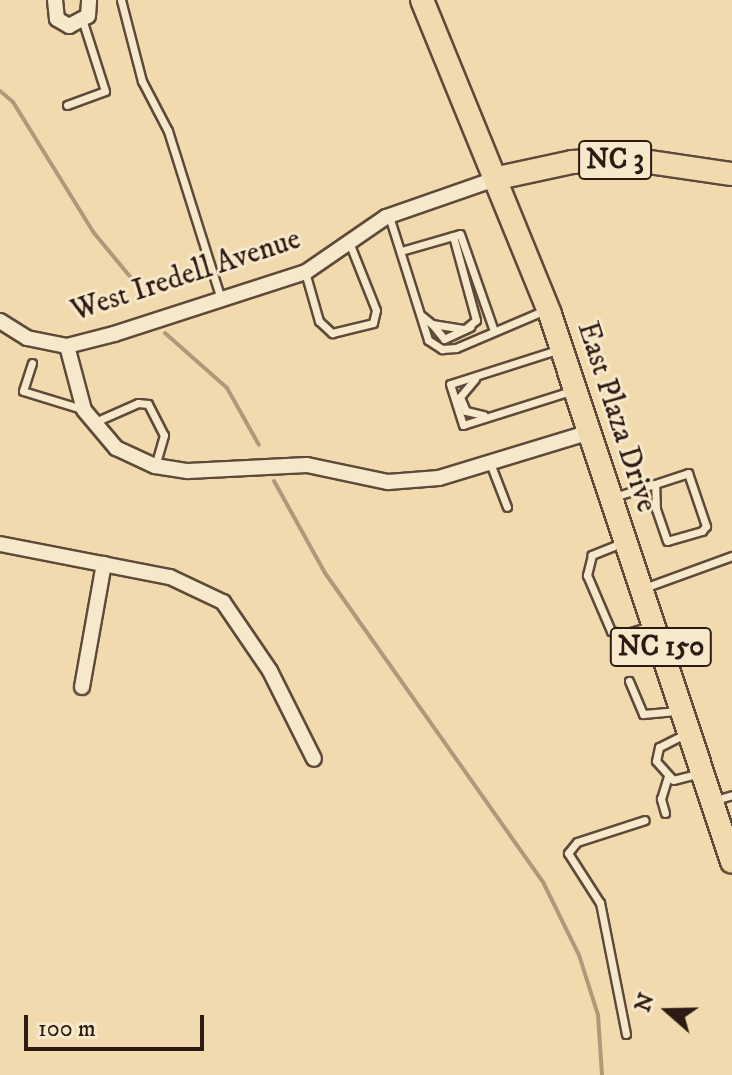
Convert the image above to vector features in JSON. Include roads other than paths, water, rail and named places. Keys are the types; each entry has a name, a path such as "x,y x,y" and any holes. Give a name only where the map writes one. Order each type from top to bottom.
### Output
{"main road":[{"name":"East Plaza Drive","path":"422,0 498,178 548,309 703,773 722,798 732,862"},
{"name":"West Iredell Avenue","path":"498,178 572,162 629,159 732,174"}],"street":[{"path":"55,0 54,12 63,24 83,22 89,0"},
{"name":"West Iredell Avenue","path":"67,346 305,272 389,216 498,178"},
{"path":"0,321 27,338 67,346 84,410 116,448 155,466 188,471 307,465 388,482 439,478 590,432"},
{"path":"0,544 170,577 223,602 270,671 314,759"},
{"path":"82,687 104,564"}],"lane":[{"path":"121,0 142,81 168,131 221,299"},
{"path":"67,105 105,91 83,22"},
{"path":"389,216 428,340 442,349 456,348 493,328 548,309"},
{"path":"401,251 460,234 493,328"},
{"path":"420,314 444,339 471,327 477,310 453,236"},
{"path":"305,272 319,321 332,333 373,323 376,310 349,242"},
{"path":"432,324 471,327"},
{"path":"562,348 450,384 463,425 575,389"},
{"path":"32,363 23,391 84,410"},
{"path":"480,375 460,397 471,415 532,403"},
{"path":"94,422 138,403 148,404 164,435 155,466"},
{"path":"490,463 507,507"},
{"path":"612,498 688,473 706,526 702,531 667,541 656,509 655,484"},
{"path":"626,541 592,555 587,575 611,631 624,634 654,625"},
{"path":"642,589 732,556"},
{"path":"629,681 643,714 683,710"},
{"path":"690,733 659,747 656,761 673,780 703,773"},
{"path":"665,813 661,799 668,776"},
{"path":"626,1034 600,903 568,853 577,842 645,820"}],"waterway":[{"path":"0,91 13,102 94,233 142,291"},
{"path":"165,333 227,388 259,445"},
{"path":"274,481 325,573 544,884 579,955 598,1015 602,1075"}]}
